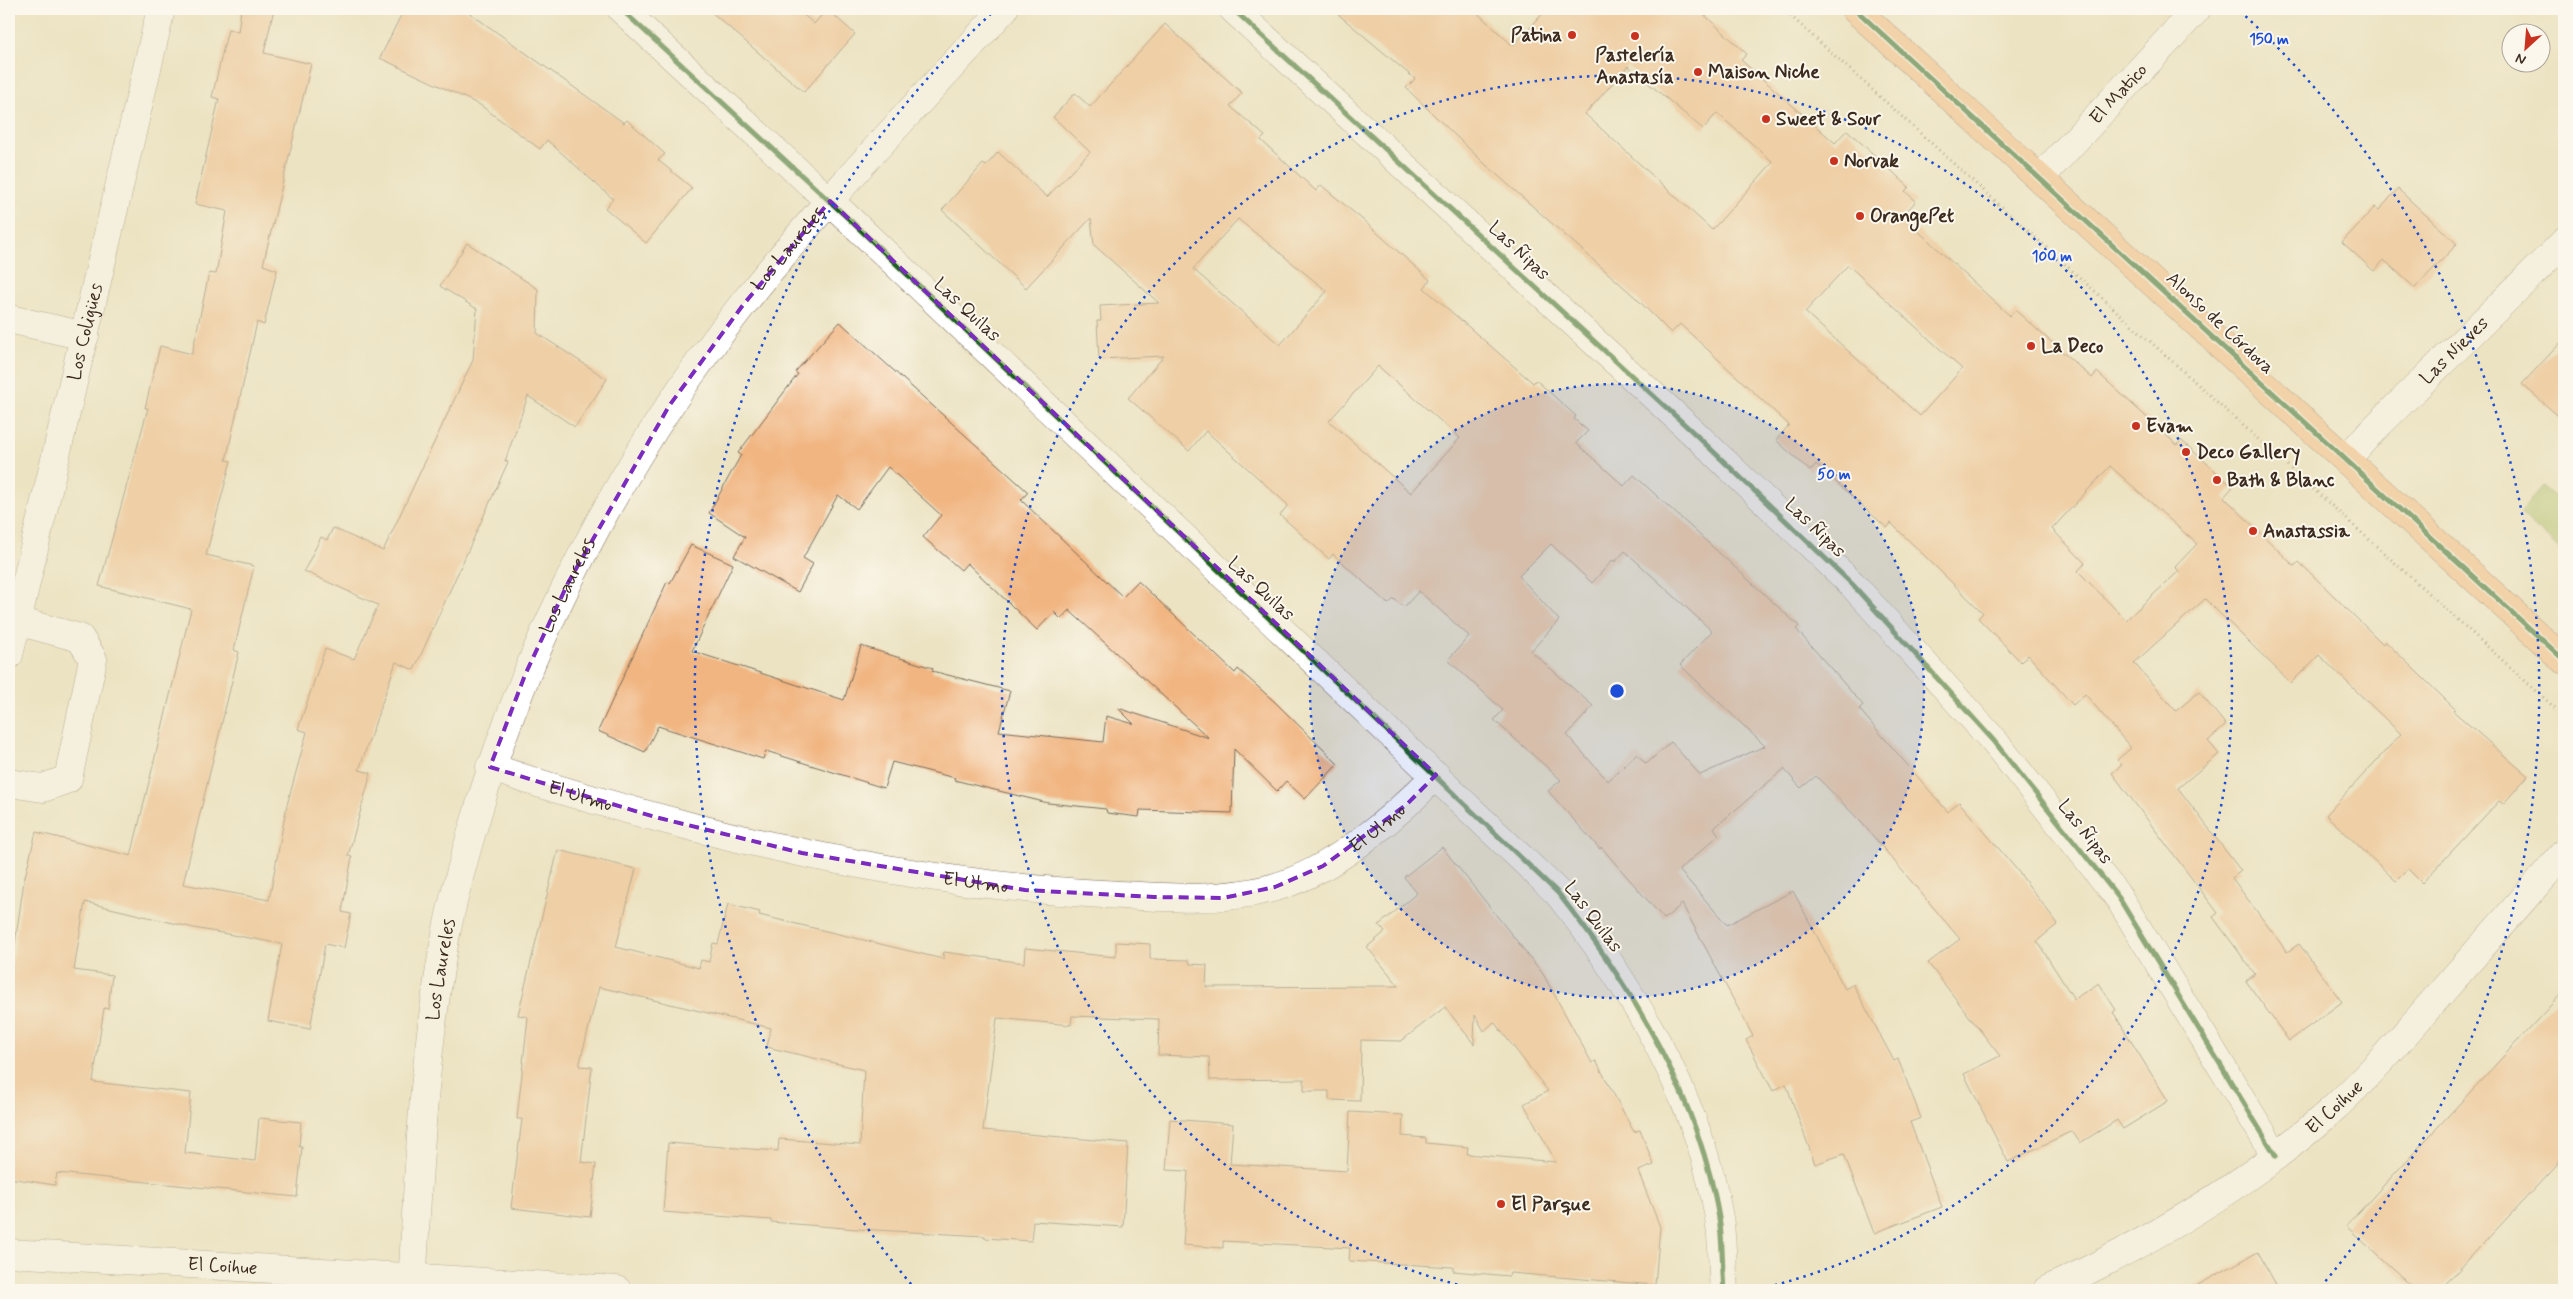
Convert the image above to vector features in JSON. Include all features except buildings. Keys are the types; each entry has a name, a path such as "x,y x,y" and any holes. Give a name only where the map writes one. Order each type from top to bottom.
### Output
{"main road":[{"name":"Alonso de Córdova","path":"1855,9 2564,660"}],"street":[{"name":"Los Coligües","path":"9,655 162,9"},
{"name":"Las Quilas","path":"621,9 830,201 1558,892 1596,941 1633,999 1673,1077 1696,1128 1719,1218 1724,1290"},
{"name":"Los Laureles","path":"412,1283 426,1088 434,1010 446,931 490,767 524,675 568,584 607,511 669,406 743,304 830,201 1004,9"},
{"name":"Las Ñipas","path":"1233,9 1695,434 1864,598 1994,741 2119,898 2276,1156"},
{"name":"El Matico","path":"2040,178 2197,9"},
{"name":"Las Nieves","path":"2346,460 2564,242"},
{"path":"9,319 84,336"},
{"path":"9,783 43,788 68,779 93,659 80,638 16,621"},
{"name":"El Ulmo","path":"490,767 534,783 664,820 802,853 895,870 1025,890 1223,898 1275,888 1323,866 1381,826 1406,805 1436,775"},
{"name":"El Coihue","path":"2047,1290 2148,1239 2213,1199 2276,1156 2326,1115 2402,1038 2564,853"},
{"name":"El Coihue","path":"9,1253 412,1283 617,1290"}],"path":[{"path":"1782,9 2564,716"}],"highlighted area":[{"path":"830,201 1436,775 1406,805 1323,866 1275,887 1223,898 1154,897 1025,890 802,853 655,817 490,767 525,675 568,583 669,406 743,305"}],"green space":[{"path":"2542,486 2564,506 2564,554 2520,513"}],"cycle path":[{"path":"621,9 850,220 1558,893 1611,966 1636,1005 1659,1046 1679,1088 1696,1130 1710,1174 1719,1218 1724,1290"},
{"path":"1233,9 1695,434 1852,584 1994,741 2119,898 2276,1156"},
{"path":"1855,9 2564,660"}],"place":[{"name":"Patina","path":"1572,35"},
{"name":"Pastelería Anastasía","path":"1635,36"},
{"name":"Maison Niche","path":"1698,72"},
{"name":"Sweet & Sour","path":"1766,119"},
{"name":"Norvak","path":"1834,161"},
{"name":"OrangePet","path":"1860,216"},
{"name":"La Deco","path":"2031,346"},
{"name":"Evam","path":"2136,426"},
{"name":"Deco Gallery","path":"2186,452"},
{"name":"Bath & Blanc","path":"2217,480"},
{"name":"Anastassia","path":"2253,531"},
{"name":"El Parque","path":"1501,1204"}]}
